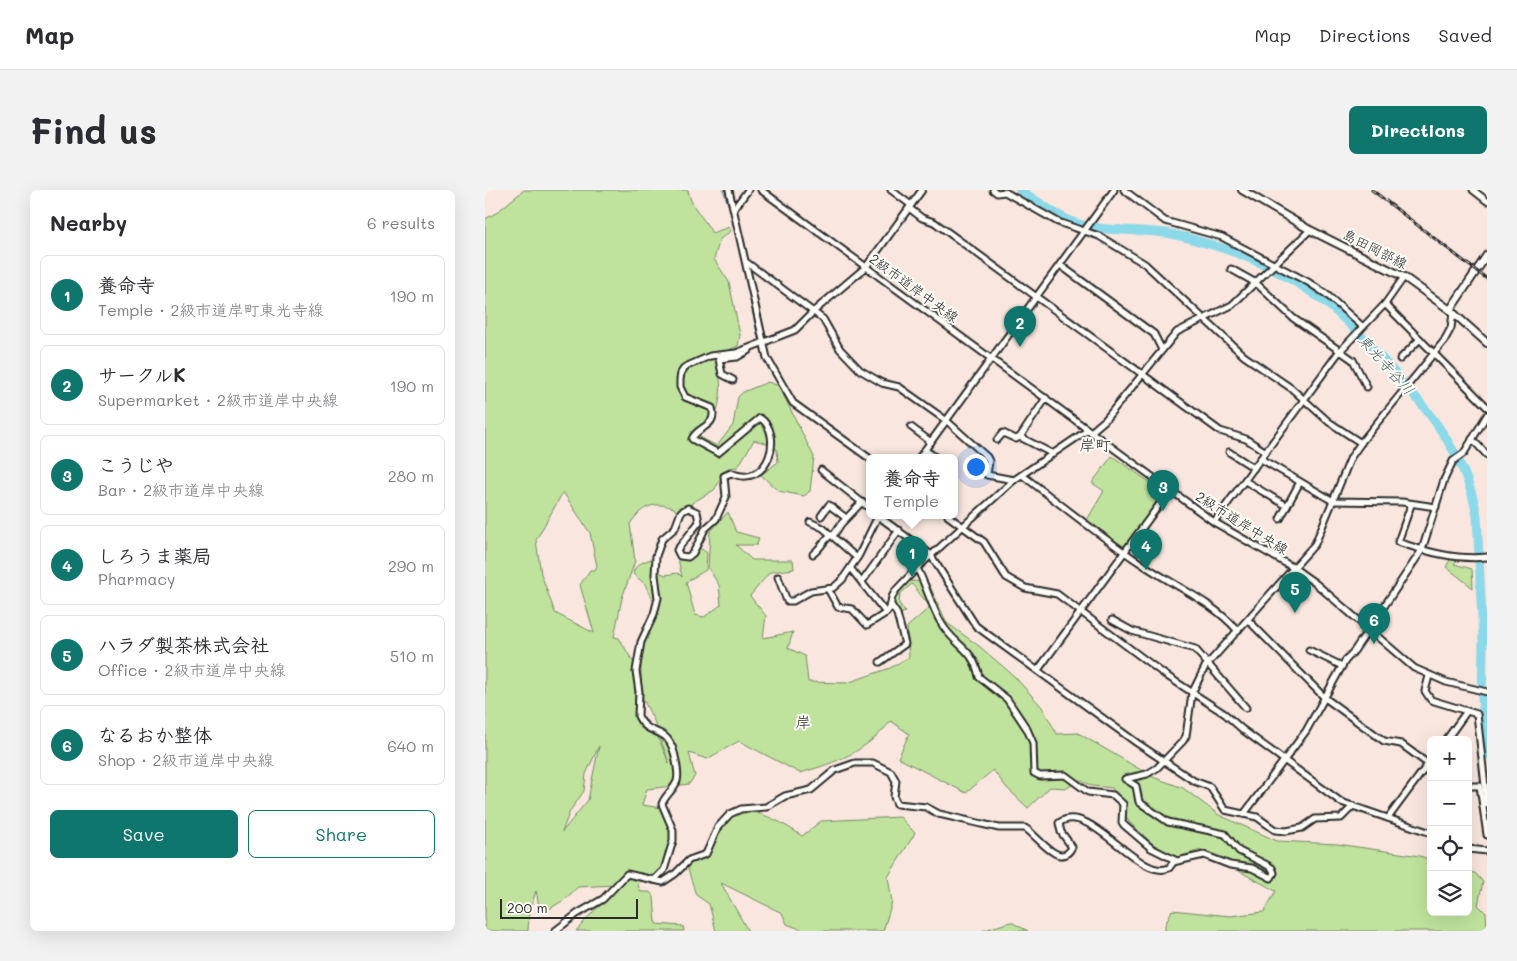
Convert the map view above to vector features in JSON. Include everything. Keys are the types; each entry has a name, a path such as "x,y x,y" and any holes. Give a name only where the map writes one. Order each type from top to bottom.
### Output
{"main road":[{"name":"島田岡部線","path":"1243,190 1310,230 1404,277 1451,311 1487,344"},
{"path":"1451,311 1487,255"}],"street":[{"path":"729,190 746,262 760,343 767,358 793,403 866,456"},
{"path":"734,209 748,190"},
{"name":"2級市道岸中央線","path":"761,190 1214,522 1294,568 1315,583 1401,659 1429,676 1487,692"},
{"path":"891,190 922,218 934,222 1220,431 1246,439 1266,452"},
{"path":"654,880 664,870 673,841 673,830 662,804 676,783 678,776 672,744 669,739 645,725 638,716 639,692 637,671 641,642 654,614 658,598 655,575 656,556 662,539 675,528 681,512 688,508 697,512 699,522 677,550 680,556 684,557 693,553 705,529 716,518 721,509 726,496 725,476 731,473 744,478 749,477 766,464 771,448 766,424 760,418 753,421 745,433 718,453 692,440 693,436 709,425 713,414 712,408 685,397 681,387 681,373 685,366 697,360 736,353 795,330 814,311 866,267 922,190"},
{"path":"993,190 997,193 1005,192 1058,222 1099,236 1145,264 1244,356 1304,399 1329,422 1361,443"},
{"path":"922,454 993,359 1114,190"},
{"path":"1124,190 1165,221 1222,238 1326,294 1360,328"},
{"path":"1476,191 1487,201"},
{"path":"828,589 838,607 853,609 867,625 887,613 896,590 930,554 1014,480 1105,420 1177,332 1202,318 1232,305 1310,230"},
{"path":"746,262 823,319 840,349 860,370 882,383 899,387 947,421 987,457 989,461 987,475 1014,480"},
{"path":"1060,265 1154,334 1162,350"},
{"path":"1231,270 1256,283 1293,318 1353,360 1367,388"},
{"path":"1214,522 1351,336 1385,304 1404,277"},
{"path":"1385,304 1487,407"},
{"path":"555,931 577,914 603,899 627,874 666,881 689,860 706,854 718,827 730,814 741,809 766,807 785,796 811,790 835,770 861,762 873,763 891,772 896,781 894,797 897,804 926,807 939,814 999,828 1025,828 1052,853 1066,853 1071,850 1072,844 1061,832 1059,823 1063,820 1076,818 1113,839 1147,867 1166,870 1173,862 1204,855 1231,864 1252,868 1271,878 1274,873 1272,868 1239,851 1225,834 1194,826 1173,825 1141,805 1135,786 1125,779 1147,774 1164,760 1186,736 1192,693 1209,664 1249,621 1315,544 1351,457 1448,335 1451,311"},
{"path":"1400,359 1420,339"},
{"path":"733,380 722,374 719,359 741,355 760,343"},
{"path":"1020,437 1046,398"},
{"path":"1244,814 1306,731 1342,666 1369,630 1422,550 1453,461 1460,457 1487,415"},
{"path":"911,427 931,442"},
{"path":"997,440 1003,433 1016,439 1020,437 1053,454"},
{"path":"1471,439 1487,455"},
{"path":"925,450 931,454"},
{"path":"1229,452 1254,468"},
{"path":"1261,459 1333,501 1401,502 1411,505 1436,507"},
{"path":"821,470 866,505"},
{"path":"1022,475 1125,552 1196,597 1230,622 1238,631"},
{"path":"1245,481 1287,506"},
{"path":"1280,519 1301,482"},
{"path":"1038,670 1170,490"},
{"path":"813,554 821,548 824,540 832,535 862,502"},
{"path":"821,516 829,505 846,518"},
{"path":"1411,505 1399,542 1422,550 1460,558 1486,557"},
{"path":"778,577 787,601 793,601 811,591 828,589 843,580 851,569 876,519"},
{"path":"882,519 930,554 977,626 1194,782 1210,788 1225,810 1257,817 1275,830 1286,831 1302,828 1315,819 1341,818 1353,806"},
{"path":"952,519 984,542 1005,577 1025,588 1057,594 1192,693 1225,714 1283,760 1341,802 1427,832"},
{"path":"810,522 832,535 857,558"},
{"path":"862,582 899,530"},
{"path":"917,568 940,621 959,645 971,654 976,662 979,677 1007,699 1027,730 1033,743 1034,773 1040,776 1065,775 1088,792 1113,794 1123,804 1122,822 1124,825 1151,848 1175,860 1173,862"},
{"path":"851,569 887,613"},
{"path":"879,662 905,644 897,614 891,604"},
{"path":"1113,620 1132,631 1191,647 1209,664 1232,694 1246,708"},
{"path":"1249,621 1325,698 1384,741 1401,744 1427,761"},
{"path":"1309,650 1342,666"},
{"path":"1429,676 1425,691 1431,700 1477,714 1487,804"},
{"path":"1449,736 1467,711"},
{"path":"1388,818 1427,767"},
{"path":"1472,786 1480,786 1487,835"},
{"path":"1472,849 1487,852"}],"green space":[{"path":"524,190 688,190 695,207 712,233 729,227 731,231 720,239 714,259 729,282 740,335 738,346 716,356 720,375 719,401 709,427 700,428 698,436 717,446 733,425 738,397 743,392 768,382 779,386 814,457 810,491 804,496 778,491 761,475 778,462 777,449 766,443 754,440 738,467 728,468 714,490 692,503 680,518 674,508 654,505 644,509 630,524 635,561 622,598 614,637 619,638 635,665 635,714 639,724 657,735 669,763 655,723 641,695 641,666 645,637 659,612 645,584 633,574 638,565 656,557 658,571 665,575 678,573 682,577 678,559 687,559 700,548 707,553 706,570 686,582 695,615 704,617 721,605 719,585 708,568 710,532 728,512 736,532 759,538 757,545 736,545 752,560 793,560 794,569 770,572 750,596 766,616 763,638 793,632 788,648 805,656 808,682 847,683 890,668 909,657 907,627 930,607 912,584 900,594 899,603 905,612 898,615 893,603 896,592 908,581 928,582 947,623 979,646 1014,676 1042,707 1057,734 1078,733 1153,777 1183,788 1219,815 1277,841 1337,844 1427,859 1427,916 1472,916 1472,873 1475,873 1483,882 1478,905 1486,913 1487,931 1165,931 1165,925 1172,910 1230,916 1264,912 1276,891 1200,850 1176,858 1153,844 1129,822 1112,788 1092,786 1080,780 1067,788 1050,787 1028,808 1007,788 993,770 966,793 898,758 909,734 891,721 871,741 850,755 827,765 800,773 739,741 707,759 689,753 695,776 689,784 647,789 642,805 662,808 672,818 671,843 663,869 649,877 629,875 613,885 578,887 564,900 546,911 539,906 536,891 529,912 528,931 485,931 485,219 496,213","holes":["563,492 590,533 597,566 595,570 590,570 580,585 594,633 555,613 541,574 536,540","599,746 588,800 562,832 570,811 584,791 586,774"]},
{"path":"1112,456 1164,492 1124,547 1087,520 1104,491 1092,483"},
{"path":"1451,558 1457,560 1454,564 1472,569 1473,588 1446,567"},
{"path":"744,810 775,820 802,836 821,821 900,817 915,833 888,877 892,902 883,931 805,931 787,924 782,913 721,883 748,931 716,931 709,904 696,895 685,860 706,856 710,838 717,827 728,818"},
{"path":"632,875 642,877 638,885 641,892 650,892 654,897 656,924 683,926 684,931 576,931 592,913"},
{"path":"1011,922 1028,931 982,931 1007,923"}],"waterway":[{"path":"723,190 732,216 759,343"},
{"name":"東光寺谷川","path":"1020,190 1056,214 1079,224 1090,227 1176,235 1224,249 1268,267 1309,290 1336,311 1410,390 1439,428 1452,449 1463,470 1477,516 1483,641 1482,698 1487,755"},
{"path":"1096,219 1118,190"}],"railway":[{"path":"1372,190 1487,279"}],"place":[{"name":"サークルK","path":"1020,347"},
{"name":"こうじや","path":"1163,511"},
{"name":"しろうま薬局","path":"1146,570"},
{"name":"養命寺","path":"912,577"},
{"name":"ハラダ製茶株式会社","path":"1295,613"},
{"name":"なるおか整体","path":"1374,644"}],"district":[{"name":"岸町","path":"1095,445"},
{"name":"岸","path":"803,722"}]}
